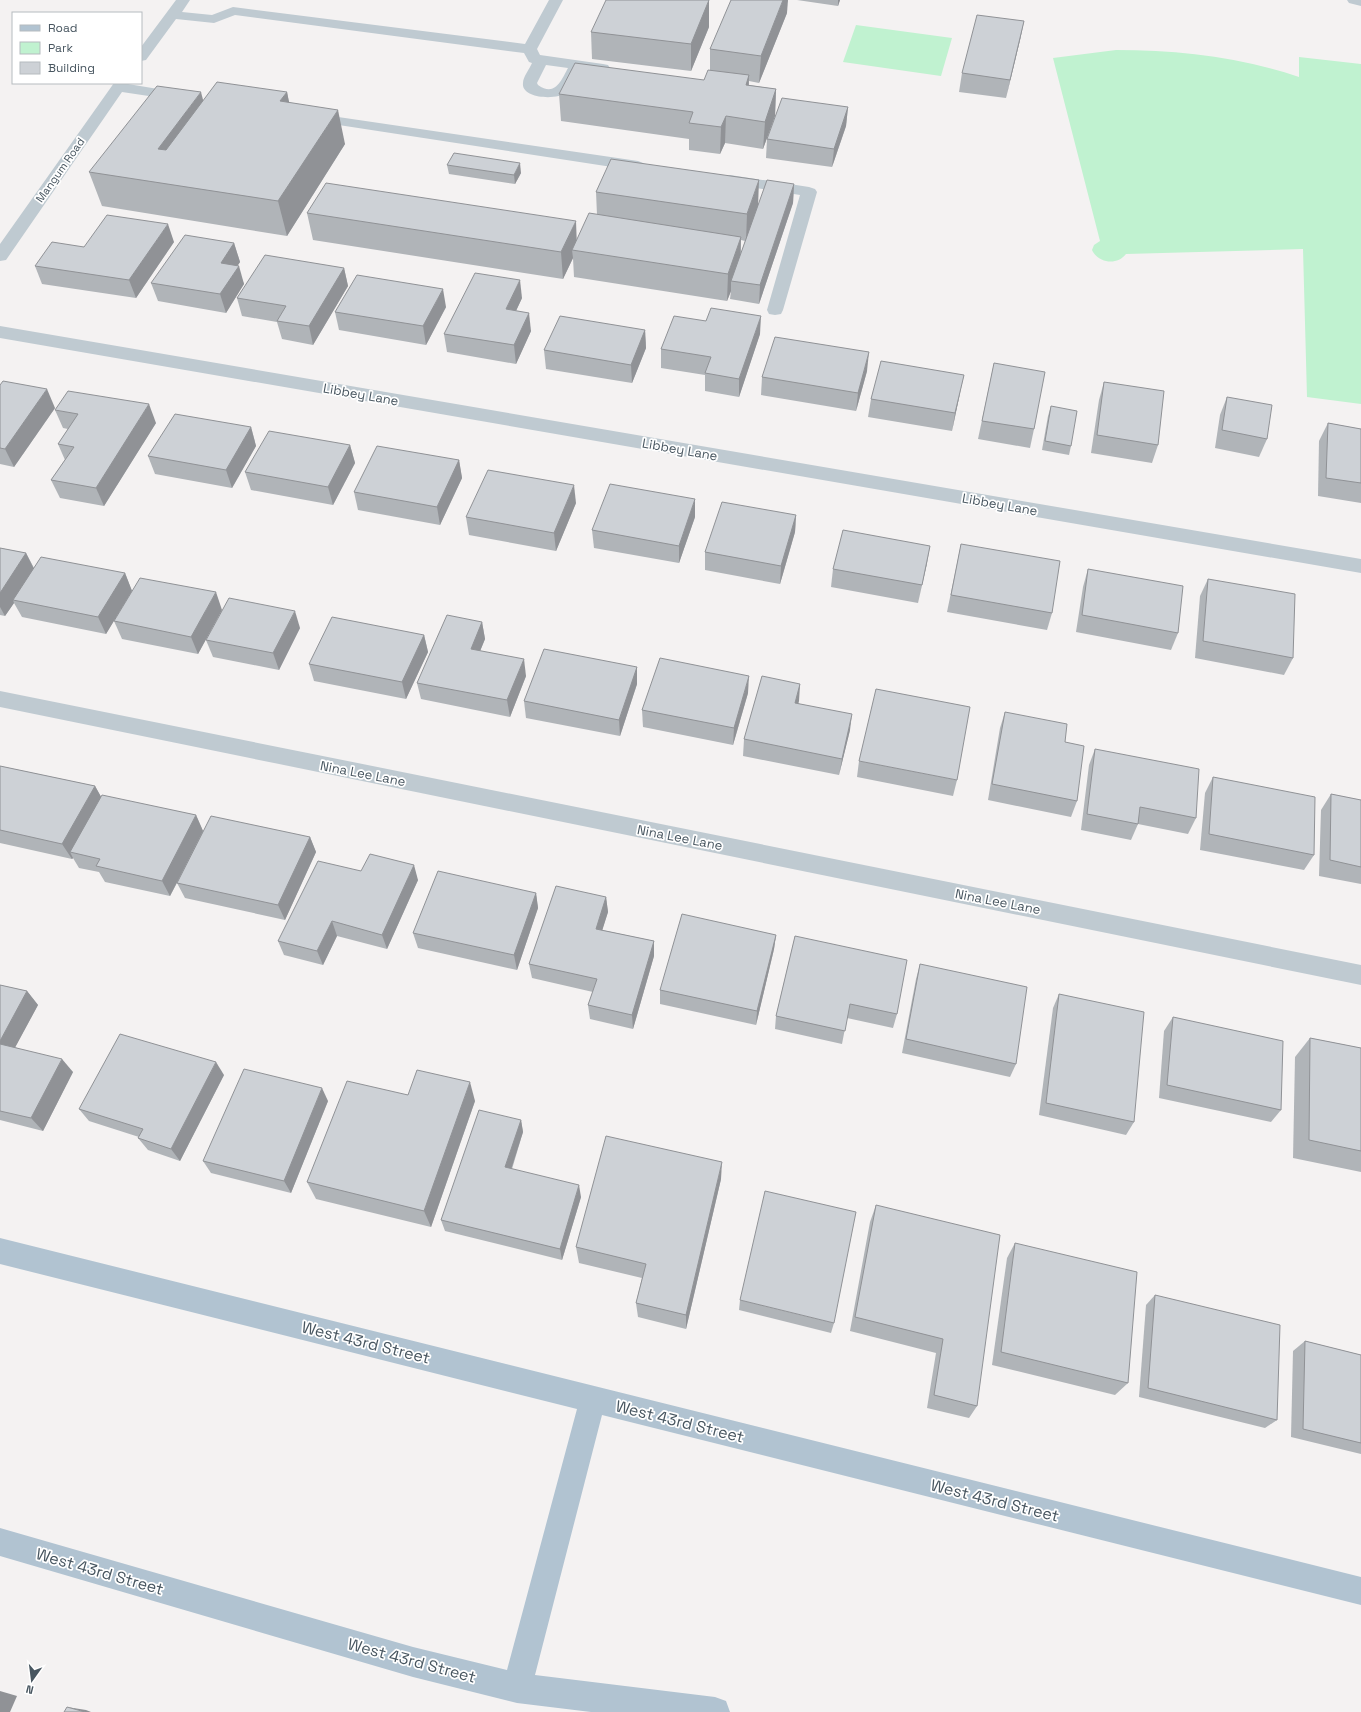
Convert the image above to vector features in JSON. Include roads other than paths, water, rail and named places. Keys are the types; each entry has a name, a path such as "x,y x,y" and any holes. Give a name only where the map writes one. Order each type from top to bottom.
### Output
{"main road":[{"name":"West 43rd Street","path":"0,1251 1361,1591"},
{"path":"517,1688 593,1399"},
{"name":"West 43rd Street","path":"0,1542 413,1662 517,1688 715,1712"}],"street":[{"path":"142,55 183,0"},
{"path":"530,50 556,0"},
{"path":"1354,0 1361,2"},
{"path":"173,15 214,19 237,6 530,50"},
{"path":"530,50 534,59 615,70"},
{"path":"541,60 530,84 531,87 538,92 556,93 565,88 576,65"},
{"path":"119,85 196,99"},
{"name":"Mangum Road","path":"0,256 8,233 119,85"},
{"path":"299,115 652,169"},
{"path":"715,178 809,192 775,310"},
{"name":"Libbey Lane","path":"0,332 1361,566"},
{"name":"Nina Lee Lane","path":"0,699 1361,975"}]}
